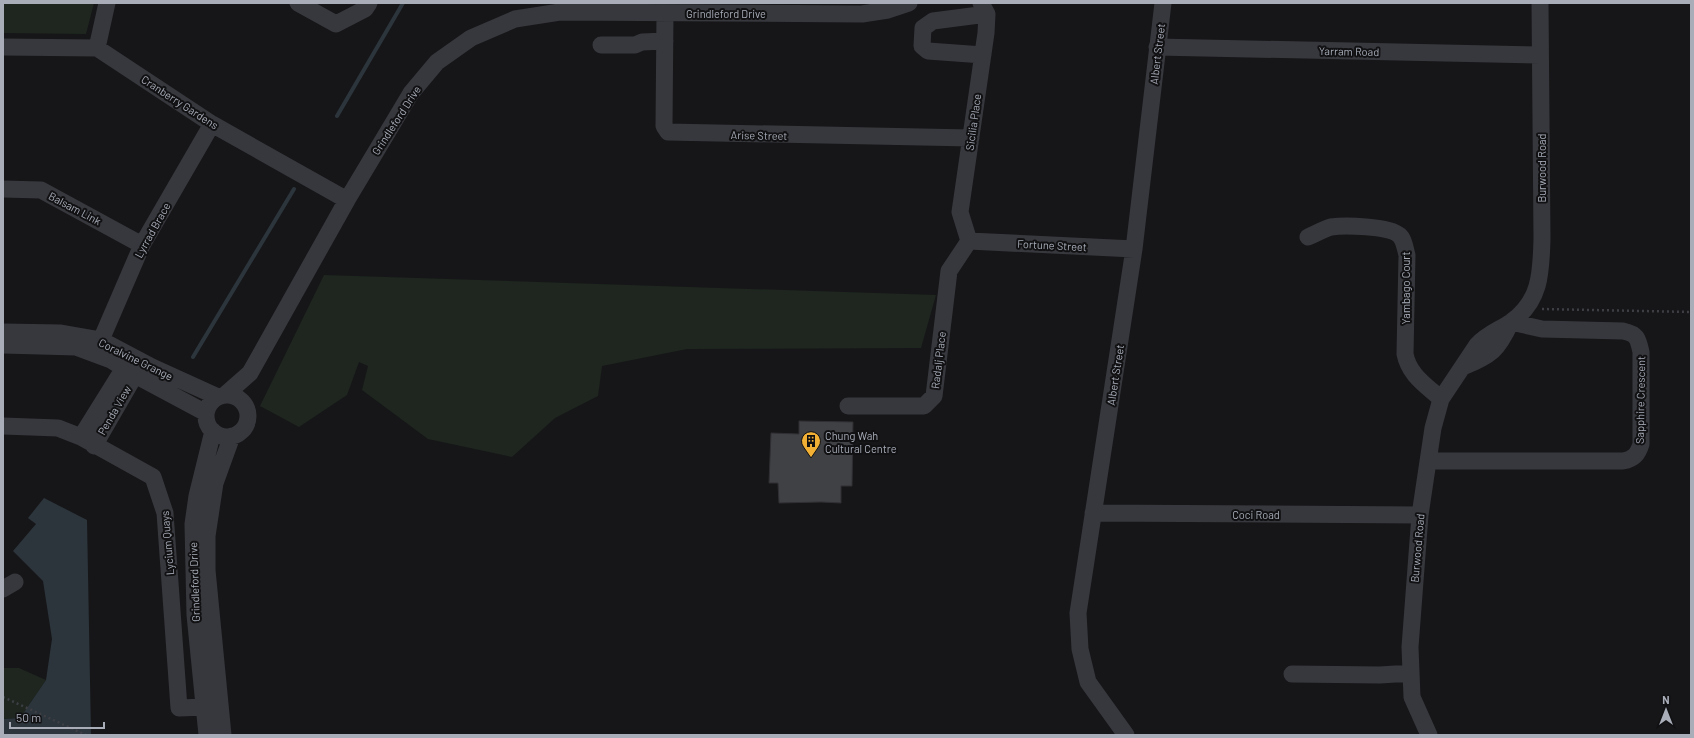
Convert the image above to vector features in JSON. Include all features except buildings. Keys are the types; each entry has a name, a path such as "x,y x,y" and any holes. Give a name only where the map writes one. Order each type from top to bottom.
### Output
{"street":[{"path":"3,47 97,48 107,3"},
{"path":"298,3 336,24 365,8 368,3"},
{"name":"Grindleford Drive","path":"207,735 212,706 207,536 215,483 232,436 238,434 247,424 248,411 246,405 250,373 347,200 411,93 437,62 471,38 515,19 560,12 862,14 888,10 908,3"},
{"name":"Albert Street","path":"1126,735 1088,682 1080,649 1079,608 1134,249 1163,3"},
{"name":"Burwood Road","path":"1429,735 1412,697 1410,647 1420,515 1433,428 1441,399 1463,367 1487,356 1496,349 1510,322 1528,306 1537,289 1541,269 1540,3"},
{"path":"983,55 928,51 922,46 923,28 933,21 984,8"},
{"name":"Sicilia Place","path":"969,241 960,212 983,55 984,8"},
{"name":"Arise Street","path":"665,13 664,126 668,132 970,138"},
{"path":"601,45 635,45 642,42 665,46"},
{"name":"Yarram Road","path":"1157,47 1540,55"},
{"name":"Cranberry Gardens","path":"97,48 212,124 347,200"},
{"name":"Lyrrad Brace","path":"101,340 142,245 212,124"},
{"name":"Balsam Link","path":"3,189 41,190 142,245"},
{"name":"Yambago Court","path":"1308,237 1332,227 1379,227 1391,230 1400,235 1407,255 1405,354 1407,365 1414,375 1441,399"},
{"name":"Fortune Street","path":"969,241 1134,249"},
{"name":"Radalj Place","path":"848,406 924,406 934,396 949,271 969,241"},
{"name":"Sapphire Crescent","path":"1428,461 1623,461 1631,460 1639,452 1641,444 1641,352 1639,340 1633,333 1623,331 1542,330 1510,322"},
{"name":"Coralvine Grange","path":"3,332 62,333 101,340 152,367 221,396"},
{"name":"Coralvine Grange","path":"3,345 76,347 111,360 206,413"},
{"name":"Penda View","path":"88,442 129,371"},
{"name":"Grindleford Drive","path":"206,413 208,407 250,373"},
{"path":"221,396 237,397 246,405"},
{"path":"206,413 209,426 213,431 225,437 232,436"},
{"name":"Lycium Quays","path":"3,426 58,428 88,442 153,477 165,513 179,708 212,706"},
{"name":"Grindleford Drive","path":"213,431 197,496 193,524 195,615 212,706 223,735"},
{"name":"Coci Road","path":"1093,513 1420,515"},
{"path":"1292,674 1380,676 1411,672"}],"path":[{"path":"1528,306 1544,309 1691,312"},
{"path":"3,697 86,735"}],"shaded area":[{"path":"3,3 94,3 86,34 3,33"},
{"path":"324,275 936,295 921,348 687,349 602,366 598,396 555,418 512,457 428,439 362,390 368,366 359,362 347,395 299,427 260,406"},
{"path":"44,498 87,520 91,735 3,735 3,719 20,718 46,680 52,639 43,581 13,551 36,524 28,518"},
{"path":"3,668 19,668 46,680 20,718 3,719"}],"waterway":[{"path":"337,116 403,3"},
{"path":"193,357 294,189"}],"place":[{"name":"Chung Wah Cultural Centre","path":"811,458"}]}
